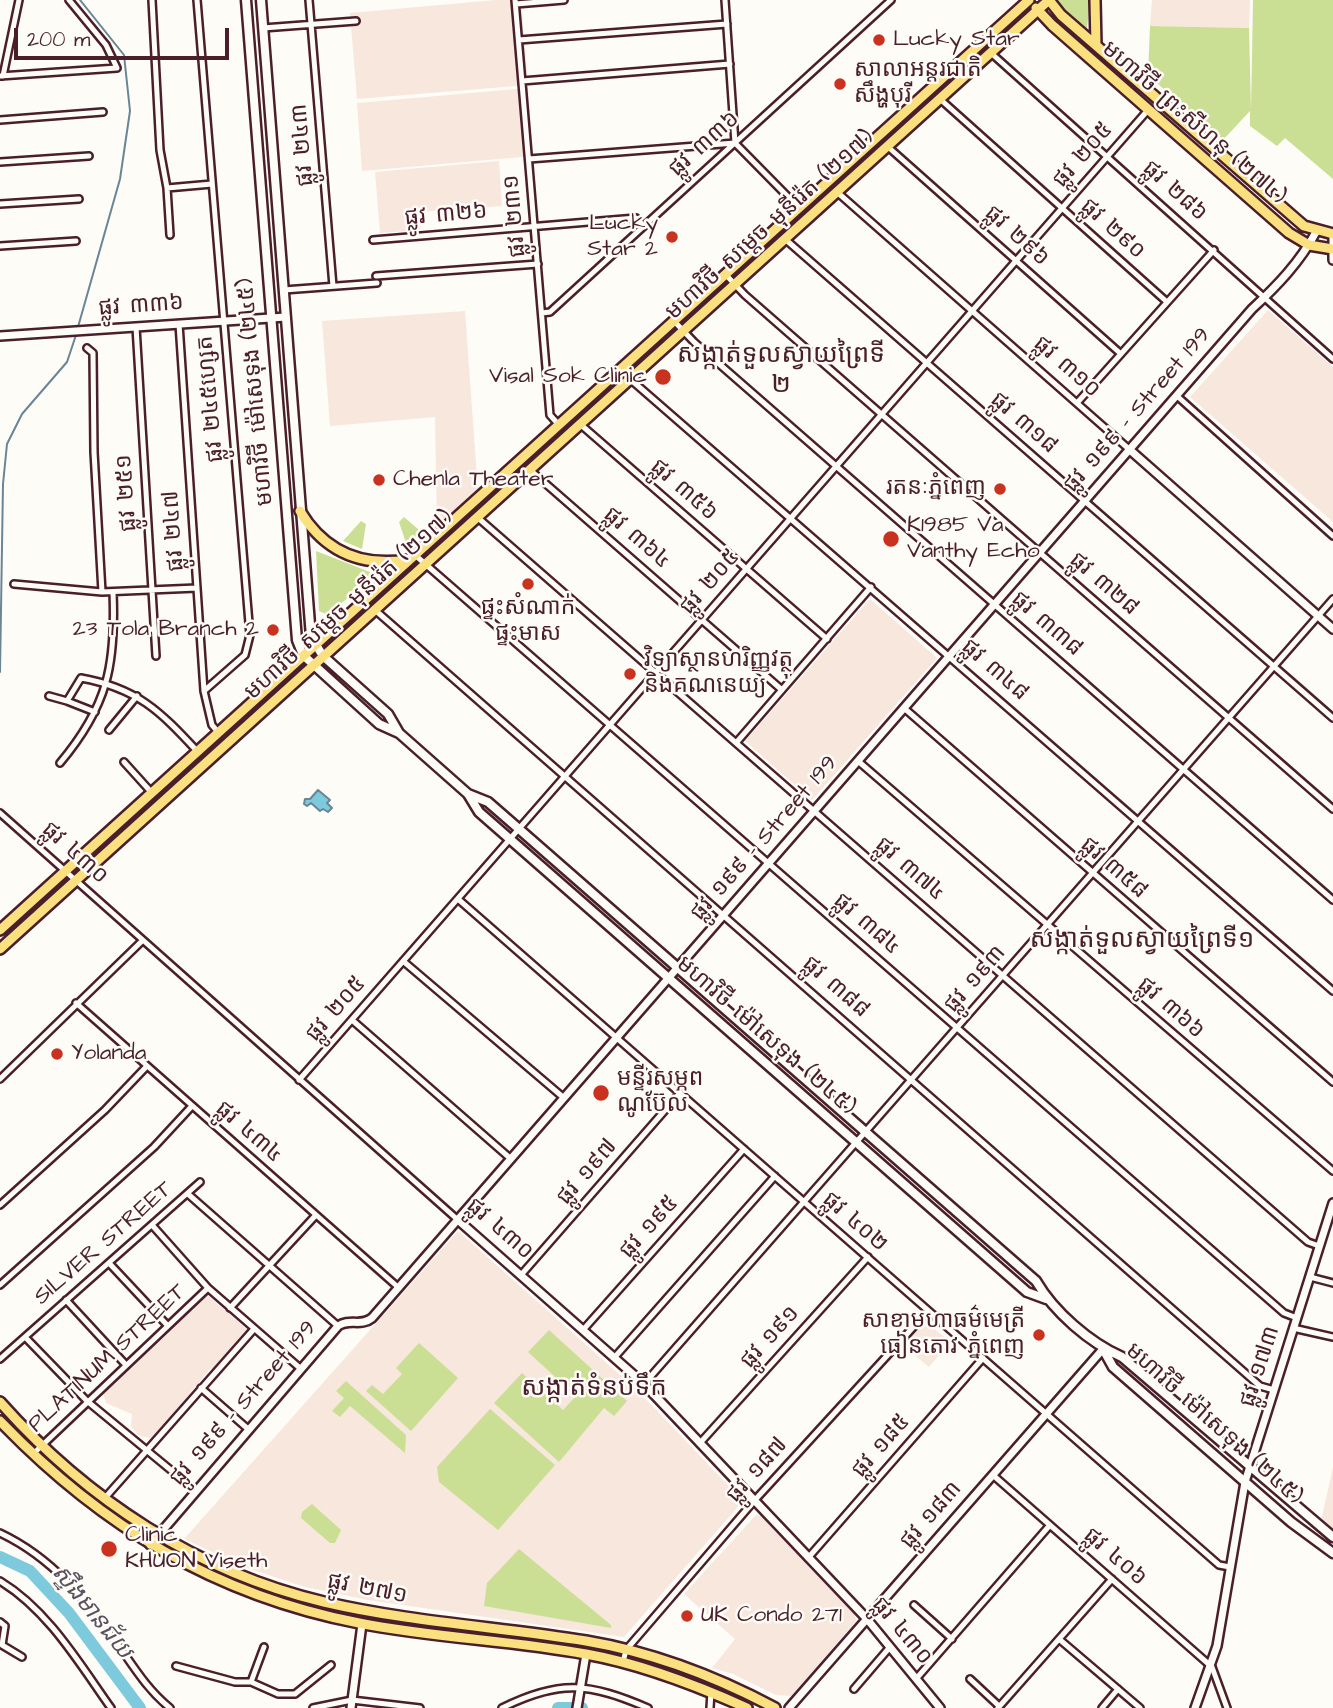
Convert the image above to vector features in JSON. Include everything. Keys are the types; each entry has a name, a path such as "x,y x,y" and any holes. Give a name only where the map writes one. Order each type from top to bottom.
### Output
{"main road":[{"name":"មហាវិថី ម៉ៅសេទុង (២៤៥)","path":"246,0 297,640 303,656 379,724 399,733 468,794 479,812 1027,1292 1046,1299"},
{"name":"មហាវិថី ម៉ៅសេទុង (២៤៥)","path":"261,0 300,511 314,646 388,714 399,733"},
{"name":"មហាវិថី ព្រះសីហនុ (២៧៤)","path":"1030,0 1052,26 1289,233 1309,245 1333,249"},
{"name":"មហាវិថី សម្តេច មុនីរ៉េត (២១៧)","path":"0,930 1030,0"},
{"name":"មហាវិថី ព្រះសីហនុ (២៧៤)","path":"1049,0 1061,15 1296,218 1316,232"},
{"name":"មហាវិថី សម្តេច មុនីរ៉េត (២១៧)","path":"0,949 1049,0"},
{"path":"1095,0 1097,45"},
{"path":"1316,232 1333,234"},
{"path":"300,511 320,538 349,556 387,563 412,557"},
{"name":"មហាវិថី ម៉ៅសេទុង (២៤៥)","path":"468,794 488,802 519,828 1036,1281 1046,1299 1103,1349 1122,1357 1333,1537"},
{"name":"មហាវិថី ម៉ៅសេទុង (២៤៥)","path":"1103,1349 1113,1367 1245,1482 1333,1553"},
{"name":"ផ្លូវ ២៧១","path":"0,1402 42,1445 104,1499 157,1535 243,1577 325,1603 626,1650 729,1685 775,1708"},
{"path":"1184,1429 1193,1418"},
{"name":"ផ្លូវ ២៧១","path":"0,1421 33,1454 96,1508 150,1545 201,1571 270,1600 362,1623 586,1654 623,1662 711,1692 747,1708"}],"street":[{"path":"19,0 1,76 117,68 106,45 69,0"},
{"path":"152,0 160,150 167,188 170,235"},
{"name":"ផ្លូវ ២៤៥ហ្សេត","path":"197,0 250,635 245,654 204,691"},
{"name":"ផ្លូវ ២៤៣","path":"309,0 333,286"},
{"path":"516,2 564,0"},
{"path":"725,0 735,143 799,208"},
{"name":"ផ្លូវ ៣៣៦","path":"542,313 550,312 891,0"},
{"name":"ផ្លូវ ២៣១","path":"516,2 550,415 559,425"},
{"path":"263,28 356,21"},
{"path":"519,40 727,24"},
{"name":"ផ្លូវ ២៨៦","path":"991,53 1333,359"},
{"path":"522,81 730,64"},
{"name":"ផ្លូវ ២៩០","path":"940,99 1167,302"},
{"name":"ផ្លូវ ២០៥","path":"299,1080 1148,110"},
{"path":"0,120 103,112"},
{"path":"529,159 735,143"},
{"name":"ផ្លូវ ២៩៦","path":"887,146 1121,354"},
{"path":"0,162 89,156"},
{"path":"167,188 212,184"},
{"name":"ផ្លូវ ៣១០","path":"837,192 1333,629"},
{"path":"0,204 79,199"},
{"name":"ផ្លូវ ៣២៦","path":"373,240 636,218 644,226"},
{"name":"ផ្លូវ ១៩៩ - Street 199","path":"150,1545 338,1326 348,1322 367,1322 399,1287 1265,298 1309,245 1316,232"},
{"path":"1333,234 1333,260"},
{"name":"ផ្លូវ ៣១៨","path":"785,239 1333,718"},
{"path":"0,246 76,241"},
{"path":"1077,403 1214,250"},
{"path":"376,276 538,264"},
{"name":"ផ្លូវ ៣២៨","path":"725,274 881,415 1333,808"},
{"path":"284,290 377,283"},
{"name":"ផ្លូវ ៣៣៦","path":"0,336 286,317"},
{"name":"ផ្លូវ ៣៣៨","path":"674,321 1333,900"},
{"name":"ផ្លូវ ២៤៧","path":"178,324 204,691 212,726 218,732"},
{"name":"ផ្លូវ ២៥១","path":"136,327 156,656"},
{"path":"87,348 93,353 94,452 102,592"},
{"name":"ផ្លូវ ៣៤៨","path":"630,379 1333,991"},
{"path":"1177,396 1333,536"},
{"name":"ផ្លូវ ៣៥៦","path":"580,424 827,639"},
{"name":"ផ្លូវ ៣៦៤","path":"530,470 782,690"},
{"name":"ផ្លូវ ៣៧៤","path":"477,517 1307,1242 1319,1246"},
{"name":"ផ្លូវ ៣៨៤","path":"412,557 426,564 1284,1313 1297,1318"},
{"path":"14,584 102,592 197,587"},
{"path":"736,743 871,587"},
{"path":"60,763 83,735 95,712 115,643 113,592"},
{"name":"ផ្លូវ ១៩៣","path":"644,1384 1333,598"},
{"name":"ផ្លូវ ៣៨៨","path":"375,610 1260,1386 1274,1390"},
{"path":"129,631 154,629"},
{"path":"67,701 79,679 104,682 137,696 160,711 197,751"},
{"path":"49,696 95,712"},
{"path":"109,730 137,696"},
{"name":"ផ្លូវ ៣៥៨","path":"904,708 1333,1082"},
{"name":"ផ្លូវ ៣៦៦","path":"858,761 1333,1171"},
{"path":"124,762 152,793"},
{"name":"ផ្លូវ ៤៣០","path":"0,813 644,1384 867,1619 940,1708"},
{"name":"ផ្លូវ ៤០២","path":"458,898 1219,1565 1230,1567"},
{"path":"0,1079 142,941"},
{"path":"403,961 564,1098"},
{"name":"ផ្លូវ ៤៣៤","path":"76,1003 399,1287"},
{"path":"352,1020 511,1159"},
{"path":"0,1205 105,1110 147,1066"},
{"name":"ផ្លូវ ១៩៧","path":"521,1275 680,1093"},
{"path":"0,1285 154,1147 192,1107"},
{"name":"ផ្លូវ ១៩៥","path":"583,1330 744,1149"},
{"path":"614,1358 775,1177"},
{"name":"SILVER STREET","path":"0,1359 200,1182"},
{"path":"188,1194 338,1326"},
{"name":"ផ្លូវ ១៧៣","path":"1195,1708 1212,1667 1245,1482 1319,1246 1329,1228 1333,1203"},
{"path":"230,1308 316,1215"},
{"path":"152,1225 208,1289 301,1369"},
{"name":"ផ្លូវ ១៩១","path":"700,1443 868,1257"},
{"path":"109,1263 168,1326"},
{"path":"1310,1277 1333,1283"},
{"name":"PLATINUM STREET","path":"33,1454 208,1289"},
{"path":"66,1300 126,1365"},
{"name":"ផ្លូវ ១៨៧","path":"623,1662 626,1650 754,1501 928,1311"},
{"path":"1293,1328 1333,1337"},
{"path":"104,1499 254,1329"},
{"path":"25,1337 87,1401 195,1490"},
{"name":"ផ្លូវ ១៨៣","path":"789,1708 1103,1349"},
{"name":"ផ្លូវ ១៨៥","path":"808,1558 983,1358"},
{"path":"201,1388 248,1429"},
{"name":"ផ្លូវ ៤០៦","path":"994,1476 1212,1667"},
{"path":"916,1679 1050,1525"},
{"path":"0,1534 29,1550 62,1575 90,1606 147,1687 170,1708"},
{"path":"970,1679 999,1707 1112,1579"},
{"path":"0,1581 44,1618 111,1708"},
{"path":"914,1605 952,1639"},
{"path":"0,1622 5,1626 2,1645 22,1657"},
{"path":"351,1704 362,1623"},
{"path":"1059,1639 1140,1708"},
{"path":"251,1682 264,1647"},
{"path":"854,1689 890,1647"},
{"path":"577,1708 586,1654"},
{"path":"176,1666 235,1682 251,1682 278,1694 295,1694 331,1665"},
{"path":"1212,1667 1227,1708"},
{"path":"502,1708 548,1688 580,1689 648,1708"},
{"path":"1101,1708 1118,1689"},
{"path":"710,1708 711,1692"},
{"path":"313,1708 351,1704 420,1708"}],"shaded area":[{"path":"521,0 528,85 357,99 350,13"},
{"path":"1152,0 1250,0 1249,28 1150,26"},
{"path":"528,88 533,156 362,171 357,103"},
{"path":"499,161 502,206 419,212 420,230 380,233 375,172"},
{"path":"1268,310 1333,367 1333,522 1190,397"},
{"path":"465,311 478,492 437,529 435,417 330,426 322,321"},
{"path":"870,599 937,658 812,800 745,741"},
{"path":"458,1231 638,1391 743,1501 624,1637 368,1600 305,1587 250,1569 184,1539"},
{"path":"204,1292 250,1332 215,1368 210,1369 167,1421 162,1433 151,1438 139,1436 131,1426 132,1414 106,1403 103,1393 107,1383 120,1376 168,1334 168,1330"},
{"path":"925,1321 950,1342 929,1367 904,1346"},
{"path":"1333,1467 1333,1529 1321,1521"},
{"path":"756,1515 761,1516 855,1615 856,1621 792,1696 776,1695 733,1674 712,1668 735,1639 684,1594"}],"green space":[{"path":"1058,0 1090,0 1087,28 1069,16"},
{"path":"1253,0 1333,0 1333,179 1285,138 1277,146 1250,126 1250,111 1222,141 1148,75 1150,26 1249,28 1251,110"},
{"path":"404,517 425,535 407,546 399,522"},
{"path":"361,521 366,524 362,549 343,541"},
{"path":"316,551 375,574 328,615 319,611"},
{"path":"549,1330 627,1401 614,1416 604,1408 559,1462 494,1403 522,1373 563,1410 576,1396 528,1352"},
{"path":"419,1343 458,1378 411,1431 366,1391 372,1385 383,1394 402,1374 396,1368"},
{"path":"346,1381 406,1435 405,1453 350,1406 340,1417 332,1411 344,1398 336,1391"},
{"path":"490,1409 555,1465 498,1530 439,1482 437,1467"},
{"path":"312,1504 341,1530 335,1543 330,1543 301,1518 302,1512"},
{"path":"519,1549 611,1625 611,1628 484,1606 487,1583"}],"water":[{"path":"318,790 330,800 327,803 332,808 328,812 323,809 320,811 311,803 307,806 304,804 305,799 310,799"}],"waterway":[{"path":"78,327 120,179 130,111 124,55 80,0"},
{"path":"0,672 3,484 7,444 22,414 67,362 77,332"},
{"name":"ស្ទឹងមានជ័យ","path":"0,1557 30,1571 69,1613 140,1708"},
{"name":"ស្ទឹងមានជ័យ","path":"558,1708 582,1708"}],"place":[{"name":"Lucky Star","path":"879,40"},
{"name":"សាលាអន្តរជាតិ សឹង្ហបុរី","path":"840,84"},
{"name":"Lucky Star 2","path":"672,237"},
{"name":"Visal Sok Clinic","path":"663,377"},
{"name":"Chenla Theater","path":"379,480"},
{"name":"រតនៈភ្នំពេញ","path":"1000,489"},
{"name":"K1985 Va Vanthy Echo","path":"891,539"},
{"name":"ផ្ទះសំណាក់ ផ្ទះមាស","path":"528,584"},
{"name":"23 Tola Branch 2","path":"273,630"},
{"name":"វិទ្យាស្ថានហរិញ្ញវត្ថុ និងគណនេយ្យ","path":"630,674"},
{"name":"Yolanda","path":"57,1054"},
{"name":"មន្ទីរសម្ភព ណូប៊ែល","path":"601,1093"},
{"name":"សាខាមហាធម៌មេត្រី ធៀនតោវ ភ្នំពេញ","path":"1039,1335"},
{"name":"Clinic KHUON Viseth","path":"109,1549"},
{"name":"UK Condo 271","path":"687,1616"}],"district":[{"name":"សង្កាត់ទួលស្វាយព្រៃទី ២","path":"781,372"},
{"name":"សង្កាត់ទួលស្វាយព្រៃទី១","path":"1142,942"},
{"name":"សង្កាត់ទំនប់ទឹក","path":"594,1390"}]}
